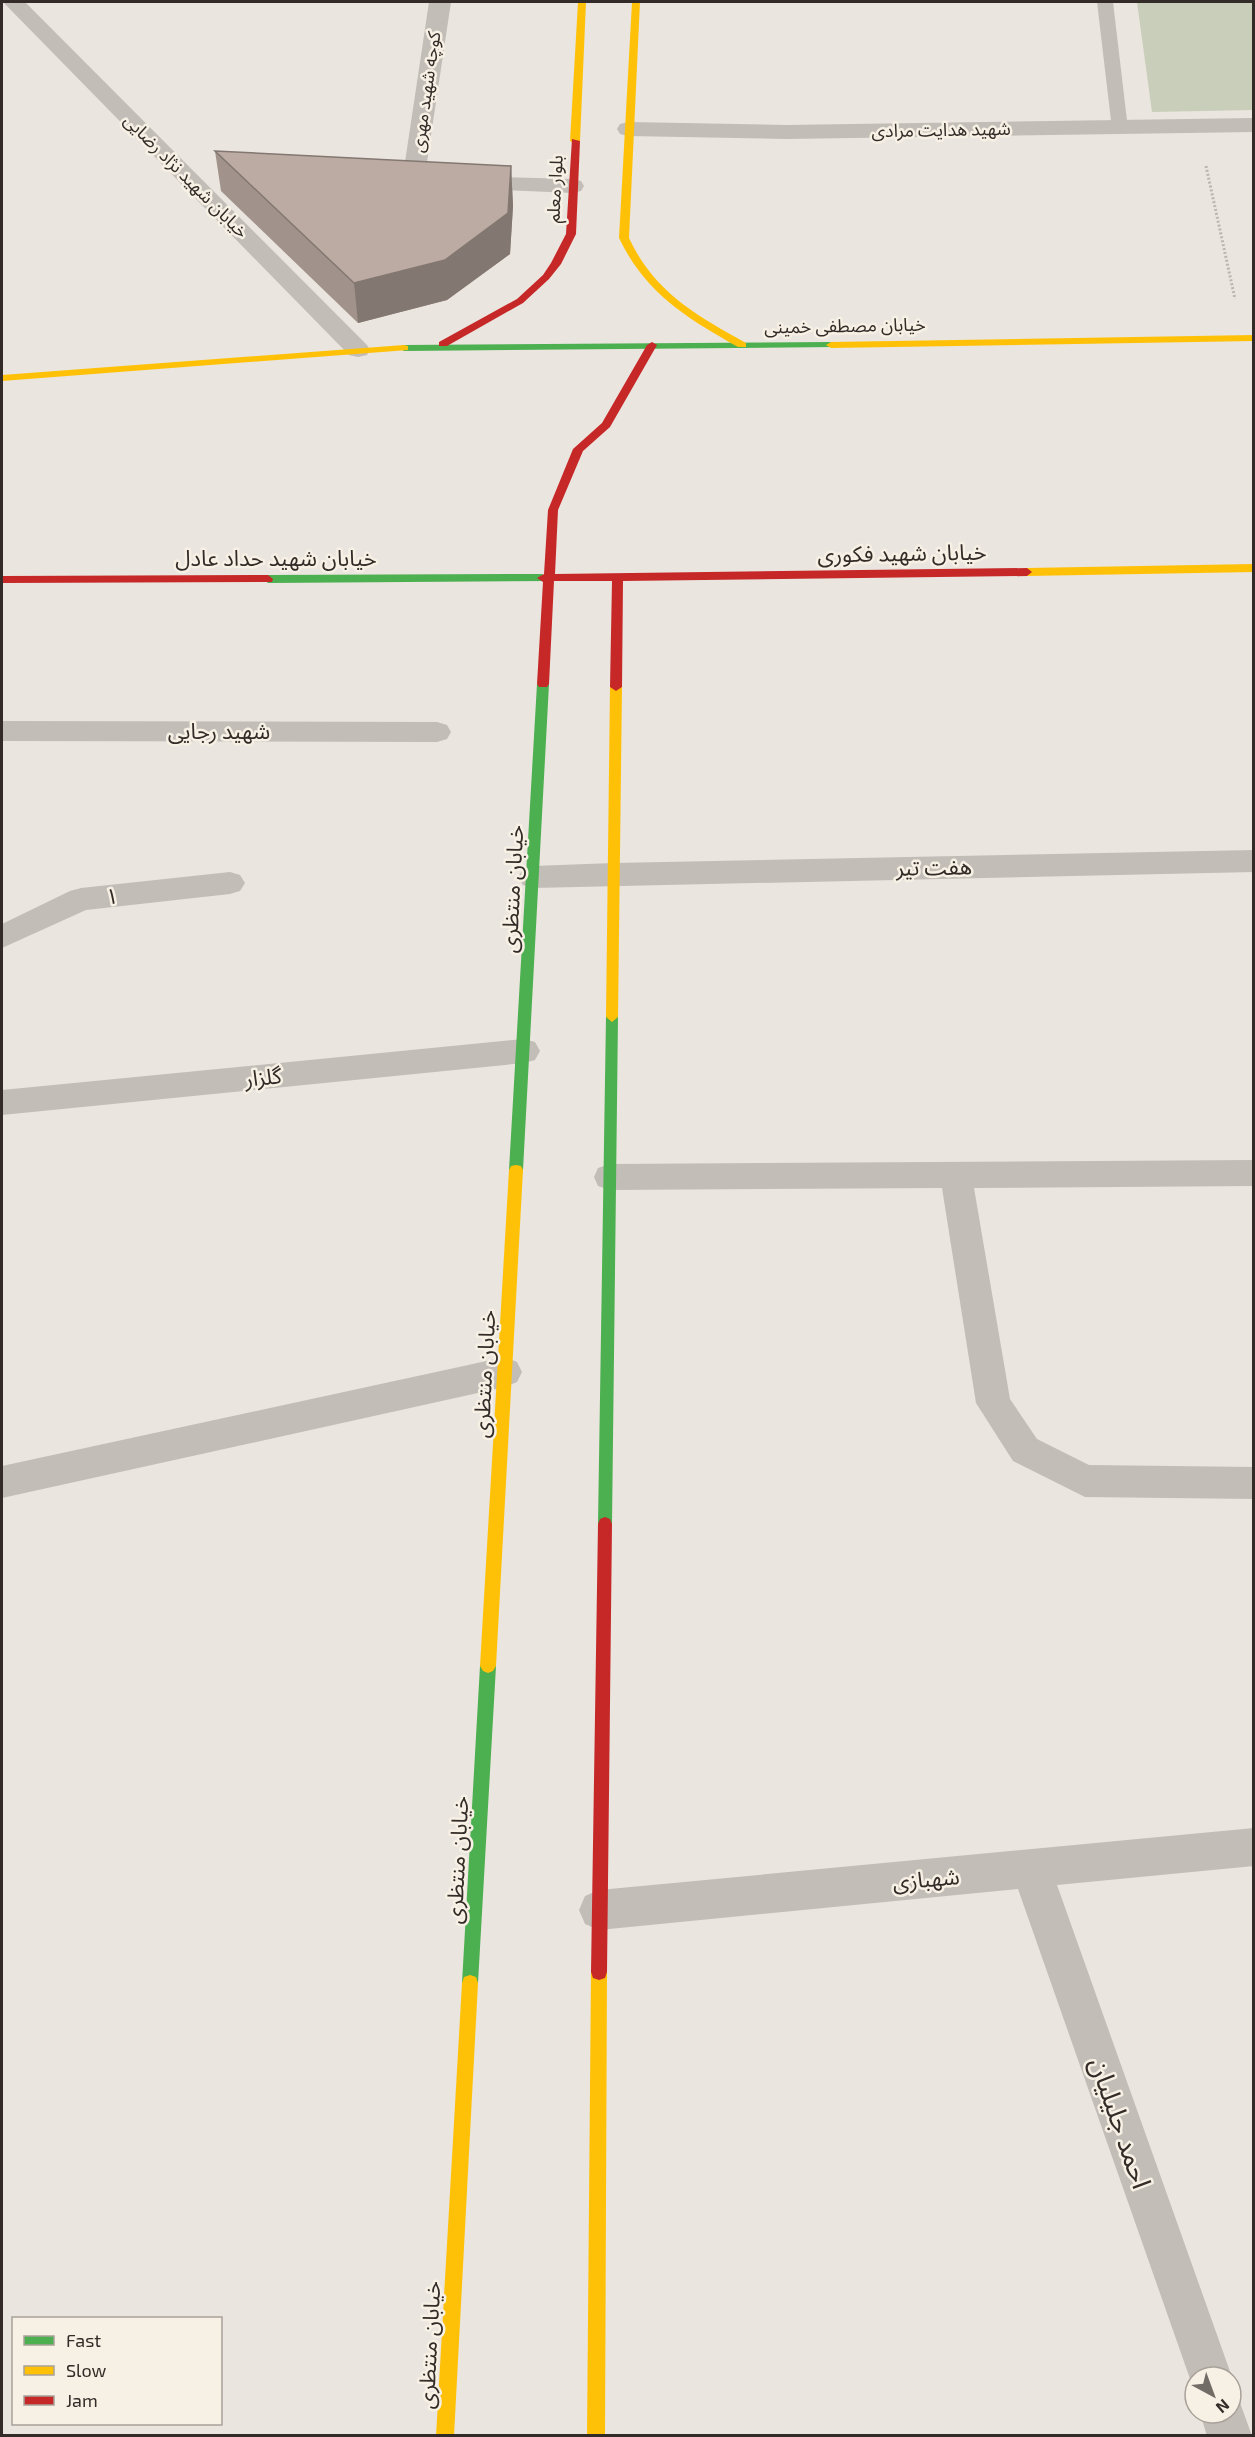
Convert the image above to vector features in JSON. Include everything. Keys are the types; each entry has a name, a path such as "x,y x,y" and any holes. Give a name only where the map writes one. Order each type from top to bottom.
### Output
{"main road":[{"name":"بلوار معلم","path":"437,347 490,320 531,291 555,265 571,234 582,2"},
{"path":"636,2 624,238 636,265 664,294 697,320 743,346"},
{"name":"خیابان مصطفی خمینی","path":"437,347 743,346 1254,338"},
{"name":"خیابان منتظری","path":"445,2436 553,510 578,449 606,424 652,345"},
{"path":"2,378 358,350 437,347"},
{"name":"خیابان شهید فکوری","path":"550,579 1254,568"},
{"path":"596,2436 599,1910 618,578"},
{"name":"خیابان شهید حداد عادل","path":"2,580 550,579"}],"street":[{"name":"خیابان شهید نژاد رضایی","path":"14,2 358,350"},
{"name":"کوچه شهید مهری","path":"413,182 440,2"},
{"name":"شهید هدایت مرادی","path":"628,129 786,132 1120,129 1254,125"},
{"path":"187,177 223,178"},
{"path":"389,181 573,186"},
{"name":"شهید رجایی","path":"2,731 436,732"},
{"name":"هفت تیر","path":"533,877 1254,861"},
{"name":"۱","path":"2,937 81,899 230,883"},
{"name":"گلزار","path":"2,1103 524,1051"},
{"path":"610,1177 1254,1173"},
{"path":"956,1176 993,1403 1025,1450 1085,1481 1254,1483"},
{"path":"2,1482 505,1372"},
{"name":"شهبازی","path":"599,1910 1254,1847"},
{"name":"احمد جلیلیان","path":"1031,1869 1206,2365"}],"lane":[{"path":"1105,2 1120,129"}],"path":[{"path":"1198,127 1236,305"}],"green space":[{"path":"1137,2 1253,2 1253,110 1152,112"}],"building":[{"path":"215,151 511,166 508,213 445,260 354,283"}],"traffic: fast":[{"path":"404,348 831,345"},
{"path":"268,579 542,578"},
{"path":"516,1170 543,684"},
{"path":"605,1524 612,1017"},
{"path":"470,1983 488,1666"}],"traffic: slow":[{"path":"575,141 582,2"},
{"path":"636,2 624,238 644,274 672,302 742,345"},
{"path":"831,345 1254,338"},
{"path":"2,378 404,348"},
{"path":"1027,572 1254,568"},
{"path":"612,1017 616,687"},
{"path":"488,1666 516,1170"},
{"path":"596,2436 599,1972"},
{"path":"445,2436 470,1983"}],"traffic: jam":[{"path":"443,344 520,301 546,277 556,264 571,234 575,141"},
{"path":"543,684 553,510 578,449 606,425 652,345"},
{"path":"542,578 1027,572"},
{"path":"616,687 618,578"},
{"path":"2,580 268,579"},
{"path":"599,1972 605,1524"}]}
